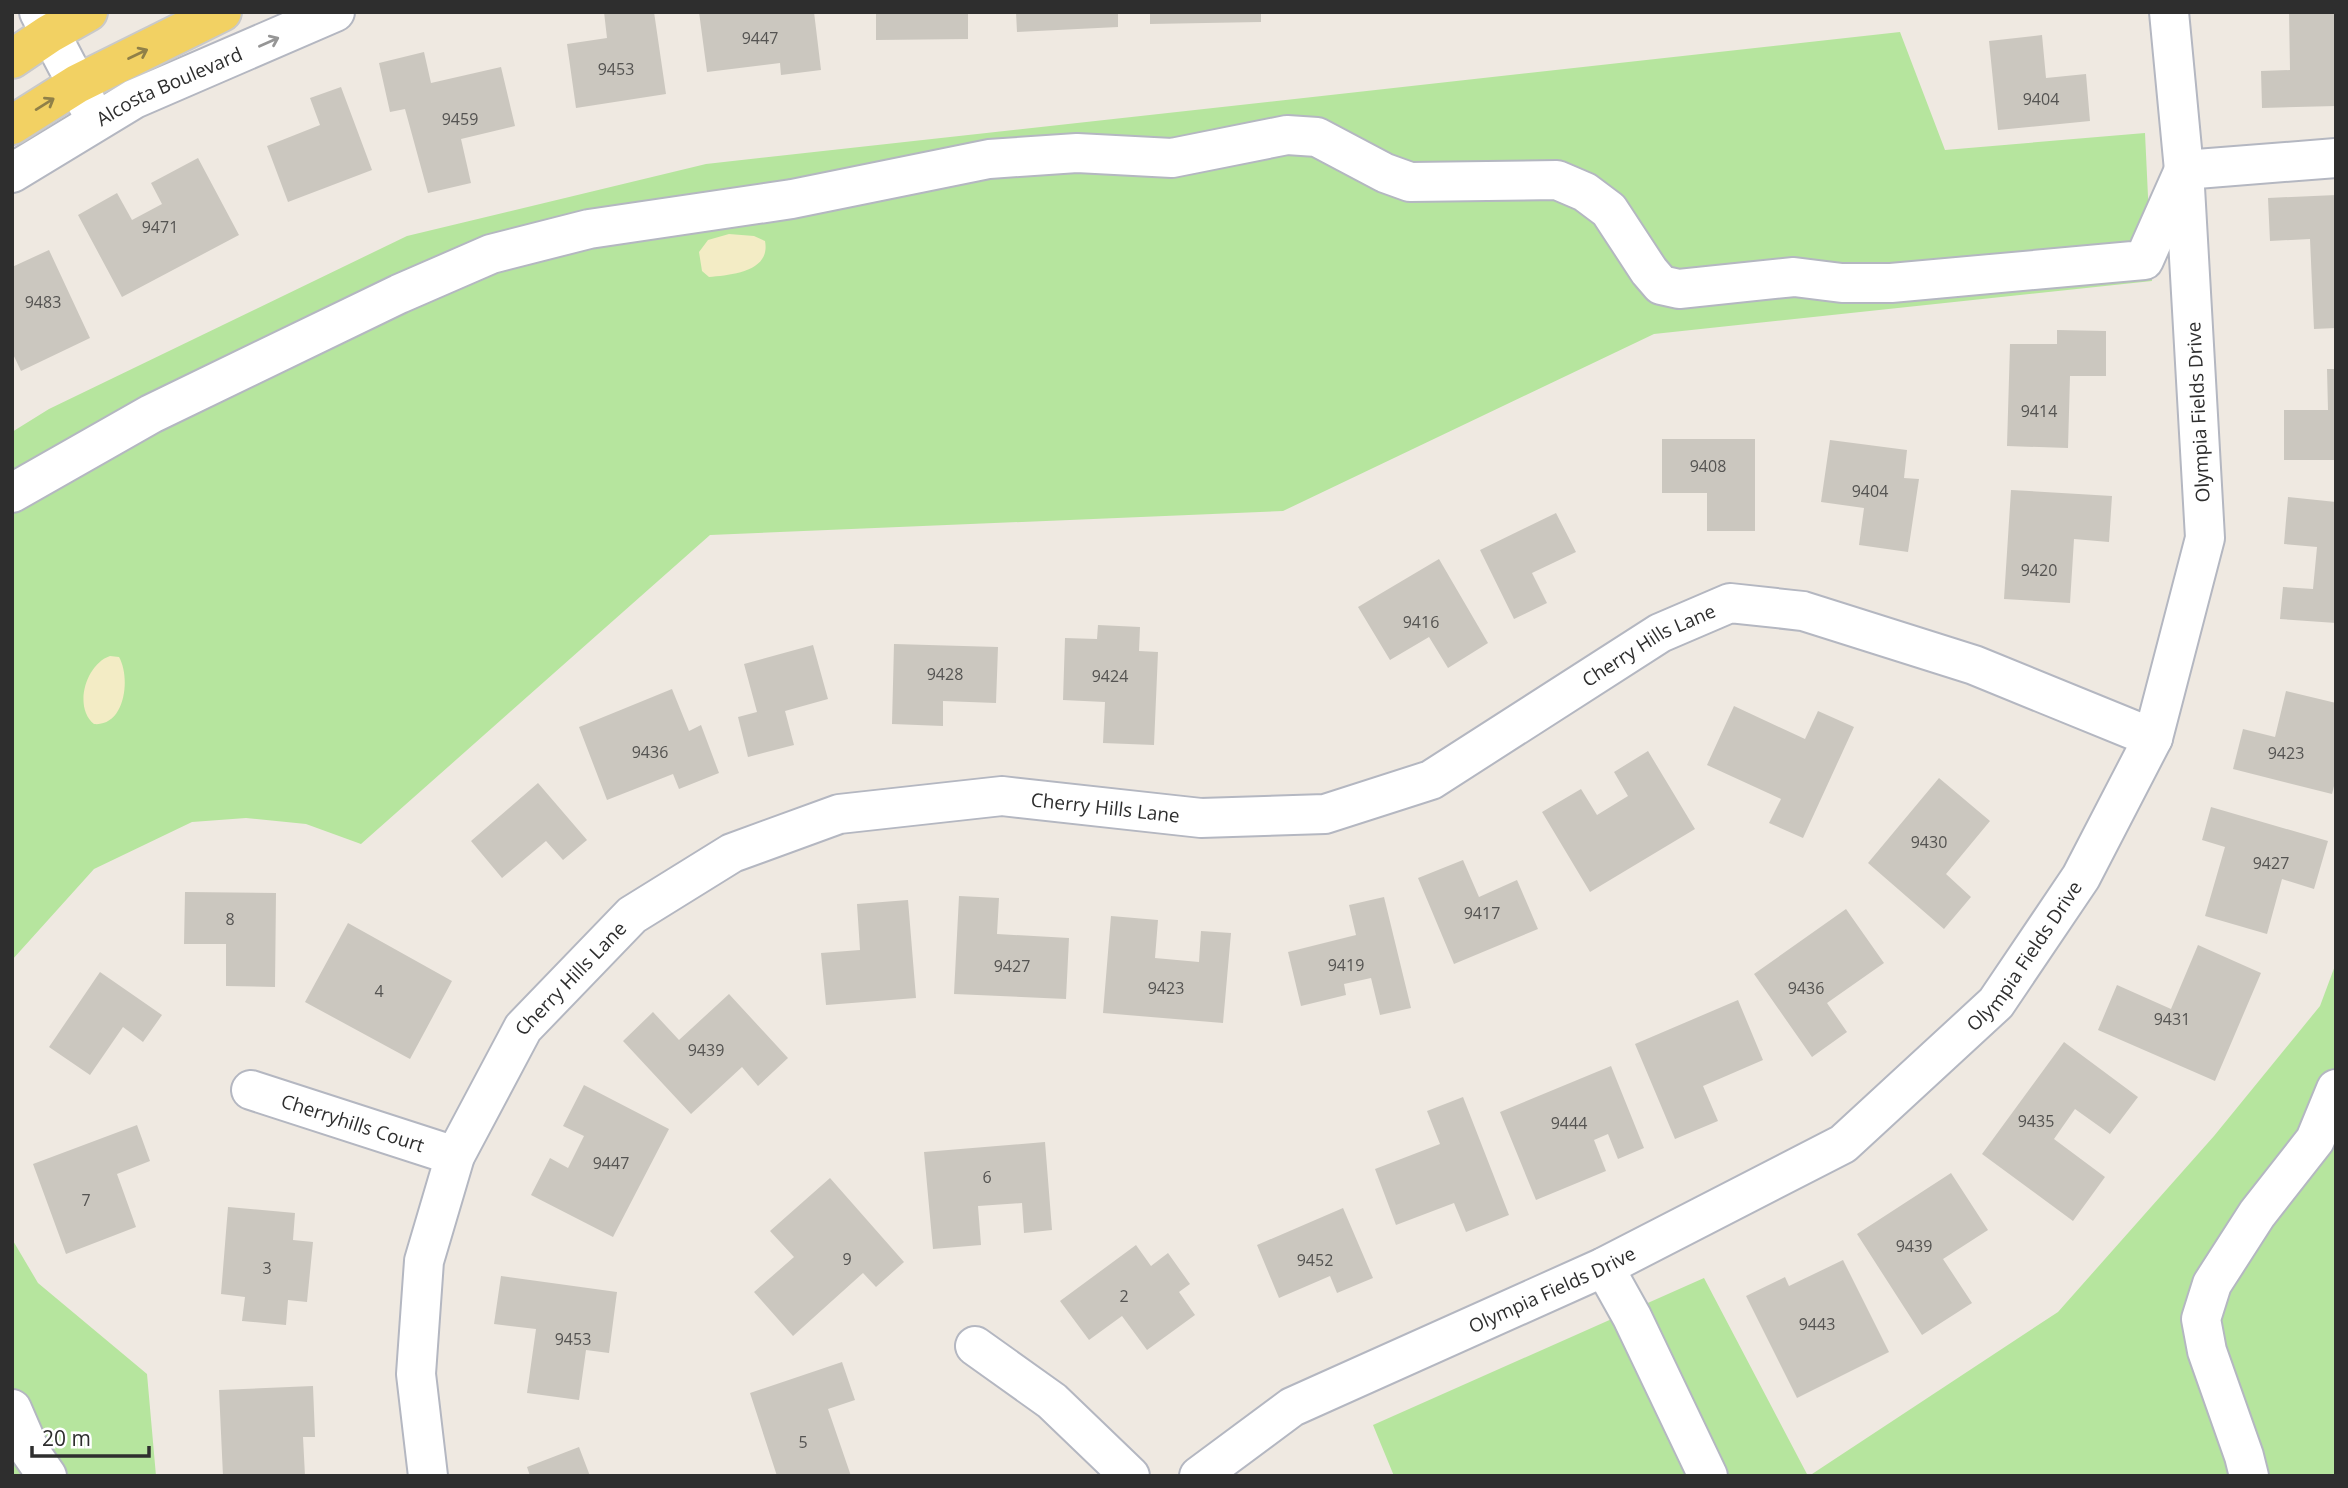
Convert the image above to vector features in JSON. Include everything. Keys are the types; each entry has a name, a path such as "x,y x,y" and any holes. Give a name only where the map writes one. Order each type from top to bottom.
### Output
{"main road":[{"path":"12,58 44,23 88,12"},
{"path":"12,125 77,84 222,12"}],"street":[{"name":"Alcosta Boulevard","path":"12,173 134,99 335,12"},
{"name":"Olympia Fields Drive","path":"1199,1476 1292,1407 1604,1267 1843,1144 1996,1003 2081,877 2153,738 2205,538 2184,170 2169,12"},
{"path":"44,23 96,123"},
{"path":"12,494 151,414 374,306 491,254 589,229 792,199 989,159 1077,153 1172,158 1287,135 1317,137 1385,173 1410,182 1557,180 1586,192 1609,210 1661,285 1679,289 1794,276 1842,283 1891,283 2144,260 2184,170 2336,158"},
{"name":"Cherry Hills Lane","path":"428,1476 416,1374 424,1261 455,1156 523,1028 632,915 732,853 839,814 1002,796 1201,818 1325,814 1431,780 1660,633 1730,603 1803,611 1948,657 2153,738"},
{"path":"2249,1476 2207,1351 2201,1319 2212,1284 2257,1214 2315,1140 2336,1089"},
{"name":"Cherryhills Court","path":"251,1090 455,1156"},
{"path":"1604,1267 1632,1317 1708,1476"},
{"path":"975,1346 1052,1401 1130,1476"},
{"path":"12,1409 31,1453 47,1476"}],"green space":[{"path":"1900,32 1945,150 2145,133 2152,281 1654,334 1283,511 710,535 361,844 306,824 246,818 192,822 94,869 12,960 12,432 49,409 407,236 706,164"},
{"path":"2336,963 2336,1476 1809,1476 2058,1312 2214,1136 2320,1006"},
{"path":"12,1239 38,1283 147,1374 156,1476 12,1476"},
{"path":"1704,1278 1808,1476 1394,1476 1373,1425"}],"sand":[{"path":"729,234 754,236 765,241 762,259 748,270 709,277 702,271 699,252 708,240"},
{"path":"110,656 119,657 123,666 123,700 113,718 94,724 84,707 85,687 94,668"}],"building":[{"path":"604,12 654,12 666,94 576,108 567,44 607,38"},
{"path":"699,12 814,12 821,70 781,75 780,63 707,72"},
{"path":"876,12 968,12 968,39 876,40"},
{"path":"1016,12 1118,12 1118,27 1017,32"},
{"path":"1150,12 1261,12 1261,22 1150,24"},
{"path":"2289,12 2335,12 2336,106 2262,108 2261,71 2290,70"},
{"path":"2042,35 2046,78 2086,74 2090,121 1998,130 1989,41"},
{"path":"424,52 431,83 501,67 515,126 461,139 471,183 428,193 405,109 390,112 379,63"},
{"path":"341,87 372,170 288,202 267,146 320,125 310,98"},
{"path":"198,158 239,235 122,297 78,215 117,193 132,220 162,204 151,183"},
{"path":"2336,195 2336,328 2314,329 2310,239 2270,241 2268,198"},
{"path":"49,250 90,338 21,371 12,352 12,267"},
{"path":"2057,330 2106,331 2106,376 2070,376 2068,448 2007,446 2010,344 2057,344"},
{"path":"2327,369 2336,369 2336,460 2284,460 2284,410 2328,410"},
{"path":"1662,439 1755,439 1755,531 1707,531 1707,493 1662,493"},
{"path":"1830,440 1907,450 1904,478 1919,479 1908,552 1859,545 1864,508 1821,502"},
{"path":"2011,490 2112,496 2109,542 2074,539 2070,603 2004,599"},
{"path":"2288,497 2336,502 2336,623 2280,619 2283,587 2313,589 2317,547 2284,544"},
{"path":"1556,513 1576,552 1532,573 1547,603 1514,619 1480,550"},
{"path":"1439,559 1488,643 1448,668 1429,637 1390,660 1358,607"},
{"path":"1098,625 1140,627 1139,651 1158,652 1154,745 1103,743 1105,702 1063,700 1065,638 1097,639"},
{"path":"894,644 998,647 996,703 943,701 943,726 892,724"},
{"path":"813,645 828,699 785,711 794,745 748,757 738,717 757,712 744,664"},
{"path":"672,689 689,731 701,725 719,773 679,789 673,774 607,800 579,727"},
{"path":"2286,691 2336,703 2336,778 2332,794 2233,769 2243,729 2275,737"},
{"path":"1734,706 1805,739 1818,711 1854,727 1803,838 1769,823 1781,799 1707,765"},
{"path":"1648,751 1695,829 1590,892 1542,812 1581,789 1597,815 1628,796 1614,772"},
{"path":"1939,778 1990,821 1946,874 1971,897 1944,929 1868,863"},
{"path":"538,783 587,840 563,860 546,841 502,878 471,841"},
{"path":"2211,807 2328,841 2314,889 2282,879 2267,934 2205,916 2225,847 2202,840"},
{"path":"1463,860 1479,897 1517,880 1538,929 1454,964 1418,878"},
{"path":"185,892 276,893 275,987 226,986 226,944 184,944"},
{"path":"959,896 999,898 997,934 1069,938 1066,999 954,994"},
{"path":"1384,897 1411,1008 1380,1015 1371,978 1344,984 1346,995 1301,1006 1288,952 1356,935 1349,905"},
{"path":"908,900 916,998 826,1005 821,953 860,950 857,904"},
{"path":"1846,909 1884,963 1827,1003 1847,1032 1812,1057 1754,974"},
{"path":"1111,916 1158,920 1155,958 1199,962 1201,931 1231,933 1223,1023 1103,1013"},
{"path":"348,923 452,981 410,1059 305,1002"},
{"path":"2198,945 2261,973 2215,1081 2098,1030 2117,985 2171,1009"},
{"path":"100,972 162,1015 143,1042 123,1027 90,1075 49,1047"},
{"path":"729,994 788,1058 758,1086 742,1067 691,1114 623,1041 653,1012 679,1040"},
{"path":"1738,1000 1763,1060 1703,1086 1718,1121 1675,1139 1635,1044"},
{"path":"2064,1042 2138,1097 2110,1134 2075,1109 2054,1139 2105,1177 2073,1221 1982,1154"},
{"path":"1611,1066 1644,1148 1618,1159 1608,1134 1594,1140 1606,1171 1536,1200 1500,1112"},
{"path":"584,1085 669,1129 613,1237 531,1195 550,1158 568,1168 584,1136 563,1126"},
{"path":"1463,1097 1509,1215 1466,1232 1454,1203 1396,1225 1375,1169 1440,1144 1427,1111"},
{"path":"137,1125 150,1161 117,1174 136,1227 66,1254 33,1164"},
{"path":"1045,1142 1052,1230 1024,1233 1022,1203 978,1206 981,1245 933,1249 924,1152"},
{"path":"1951,1173 1988,1230 1943,1259 1972,1303 1922,1335 1857,1234"},
{"path":"830,1178 904,1262 876,1287 863,1273 793,1336 754,1292 794,1257 770,1231"},
{"path":"228,1207 295,1213 293,1240 313,1242 307,1302 288,1300 286,1325 242,1321 245,1297 221,1294"},
{"path":"1343,1208 1373,1278 1337,1293 1330,1276 1279,1298 1257,1245"},
{"path":"1136,1245 1151,1266 1168,1253 1190,1284 1179,1292 1195,1315 1147,1350 1122,1316 1089,1340 1060,1301"},
{"path":"1843,1260 1889,1352 1797,1398 1746,1296 1785,1277 1789,1286"},
{"path":"501,1276 617,1292 609,1353 586,1350 579,1400 527,1393 536,1329 494,1324"},
{"path":"842,1362 855,1400 828,1409 851,1476 777,1476 750,1393"},
{"path":"313,1386 315,1437 303,1437 305,1476 223,1476 219,1390"},
{"path":"579,1447 590,1476 530,1476 527,1467"}]}
